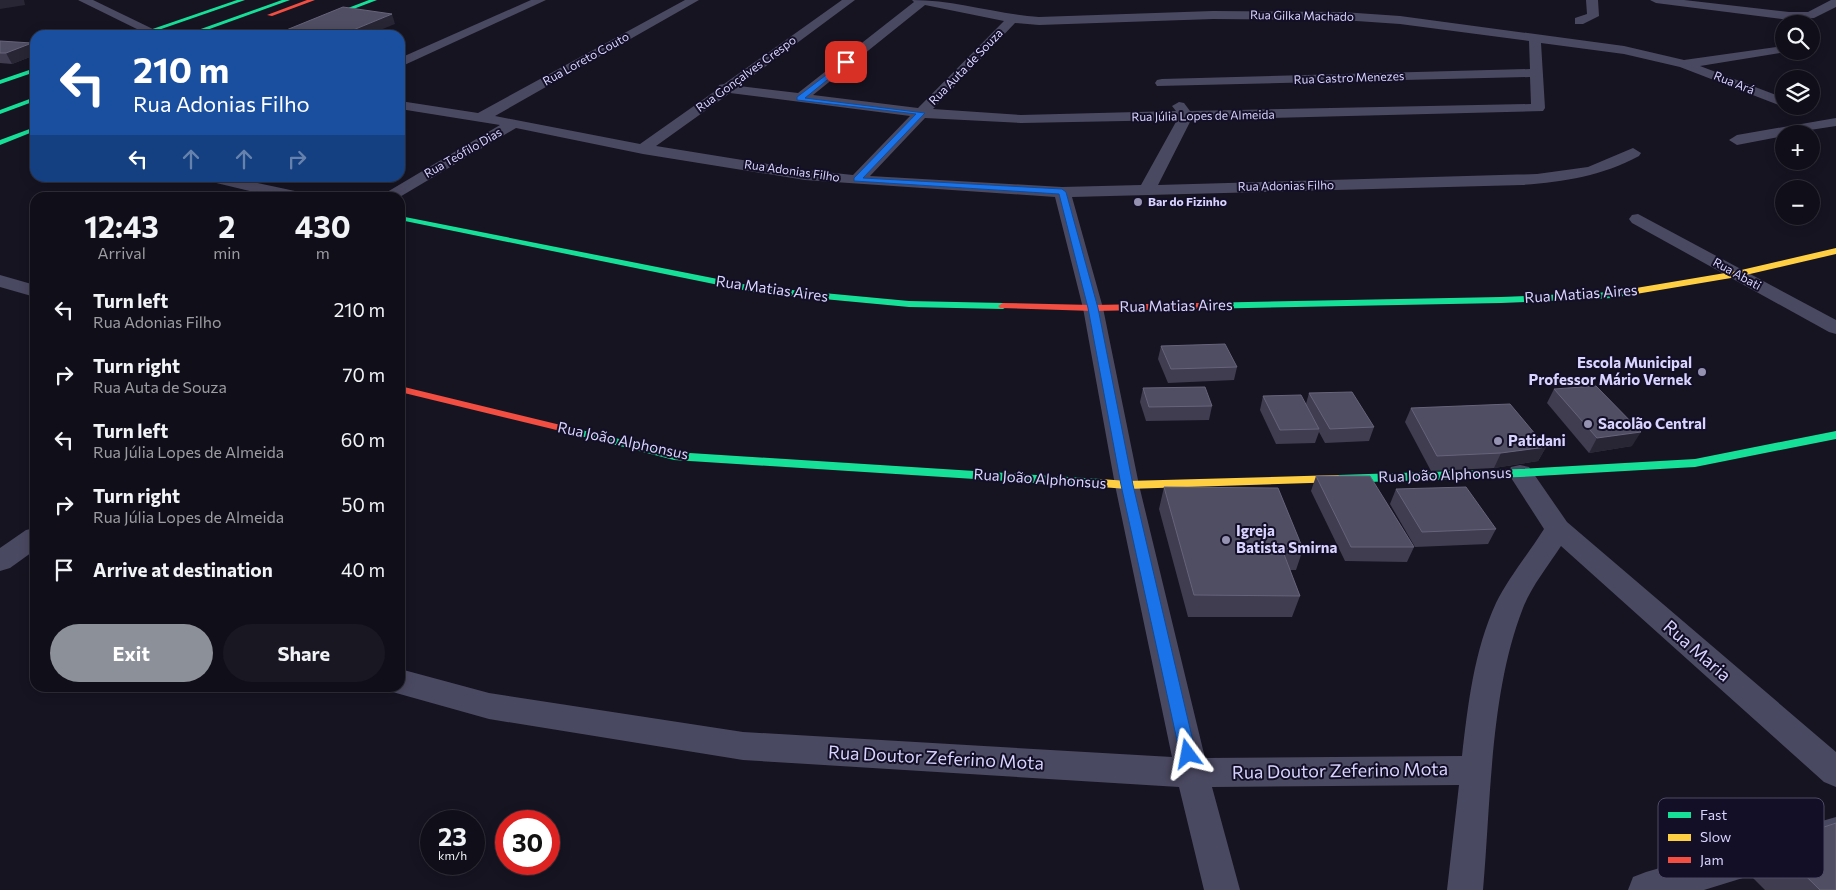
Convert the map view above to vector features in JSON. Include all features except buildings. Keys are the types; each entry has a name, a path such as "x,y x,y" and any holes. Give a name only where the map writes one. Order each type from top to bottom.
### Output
{"main road":[{"path":"151,30 242,0"},
{"path":"201,30 287,0"},
{"path":"228,30 312,0"},
{"path":"324,19 358,0"},
{"path":"294,30 374,0"},
{"path":"0,82 30,72"},
{"path":"0,100 30,90"},
{"path":"0,112 30,101"},
{"path":"0,143 30,134"},
{"name":"Rua Matias Aires","path":"405,219 758,290 909,304 1093,308 1501,300 1613,295 1737,274 1836,251"},
{"name":"Rua João Alphonsus","path":"405,390 674,456 1127,485 1520,473 1695,463 1836,435"}],"street":[{"path":"84,0 151,30"},
{"path":"405,61 540,0"},
{"name":"Rua Loreto Couto","path":"480,118 692,0"},
{"name":"Rua Gonçalves Crespo","path":"643,148 849,0"},
{"path":"799,99 920,0"},
{"name":"Rua Gilka Machado","path":"920,0 1012,19 1039,21 1213,15 1342,16 1450,26 1624,50 1684,64"},
{"path":"1579,21 1592,16 1592,0"},
{"path":"1656,0 1810,16 1836,2"},
{"name":"Rua Auta de Souza","path":"857,180 1012,19"},
{"name":"Rua Júlia Lopes de Almeida","path":"724,88 921,113 1021,119 1538,108 1535,38"},
{"path":"1684,64 1775,50"},
{"name":"Rua Ará","path":"1684,64 1775,99"},
{"name":"Rua Castro Menezes","path":"1186,116 1162,83 1536,72"},
{"name":"Rua Adonias Filho","path":"405,105 805,175 857,180 1062,192 1531,180 1575,176 1598,170 1633,153"},
{"path":"1813,115 1835,123"},
{"path":"1147,190 1186,116"},
{"name":"Rua Teófilo Dias","path":"395,192 514,123"},
{"path":"1737,140 1835,123"},
{"path":"232,182 276,192"},
{"path":"1062,192 1093,308 1127,485 1192,773 1222,890"},
{"name":"Rua Abati","path":"1638,219 1836,328"},
{"path":"0,281 30,290"},
{"name":"Rua Maria","path":"1520,473 1558,529 1836,772"},
{"path":"1465,890 1483,704 1492,657 1510,604 1558,529"},
{"path":"0,561 23,542"},
{"name":"Rua Doutor Zeferino Mota","path":"405,683 489,706 743,746 1192,773 1477,770"},
{"path":"1824,837 1836,833"},
{"path":"1646,890 1686,878"}],"traffic: fast":[{"path":"153,30 242,0"},
{"path":"201,30 287,0"},
{"path":"293,30 374,0"},
{"path":"0,82 30,72"},
{"path":"0,112 30,101"},
{"path":"0,143 30,131"},
{"path":"405,219 758,290 909,304 1003,306"},
{"path":"1199,306 1501,300 1613,295 1636,291"},
{"path":"573,431 674,456 1101,483"},
{"path":"1338,479 1520,473 1695,463 1836,435"}],"traffic: slow":[{"path":"1636,291 1737,274 1836,251"},
{"path":"1101,483 1127,485 1338,479"}],"traffic: jam":[{"path":"270,15 312,0"},
{"path":"1003,306 1093,308 1199,306"},
{"path":"405,390 573,431"}],"place":[{"name":"Bar do Fizinho","path":"1138,202"},
{"name":"Escola Municipal Professor Mário Vernek","path":"1702,372"},
{"name":"Sacolão Central","path":"1588,424"},
{"name":"Patidani","path":"1498,441"},
{"name":"Igreja Batista Smirna","path":"1226,540"}],"route":[{"path":"846,62 799,99 921,113 857,180 1062,192 1093,308 1127,485 1188,754"}]}
